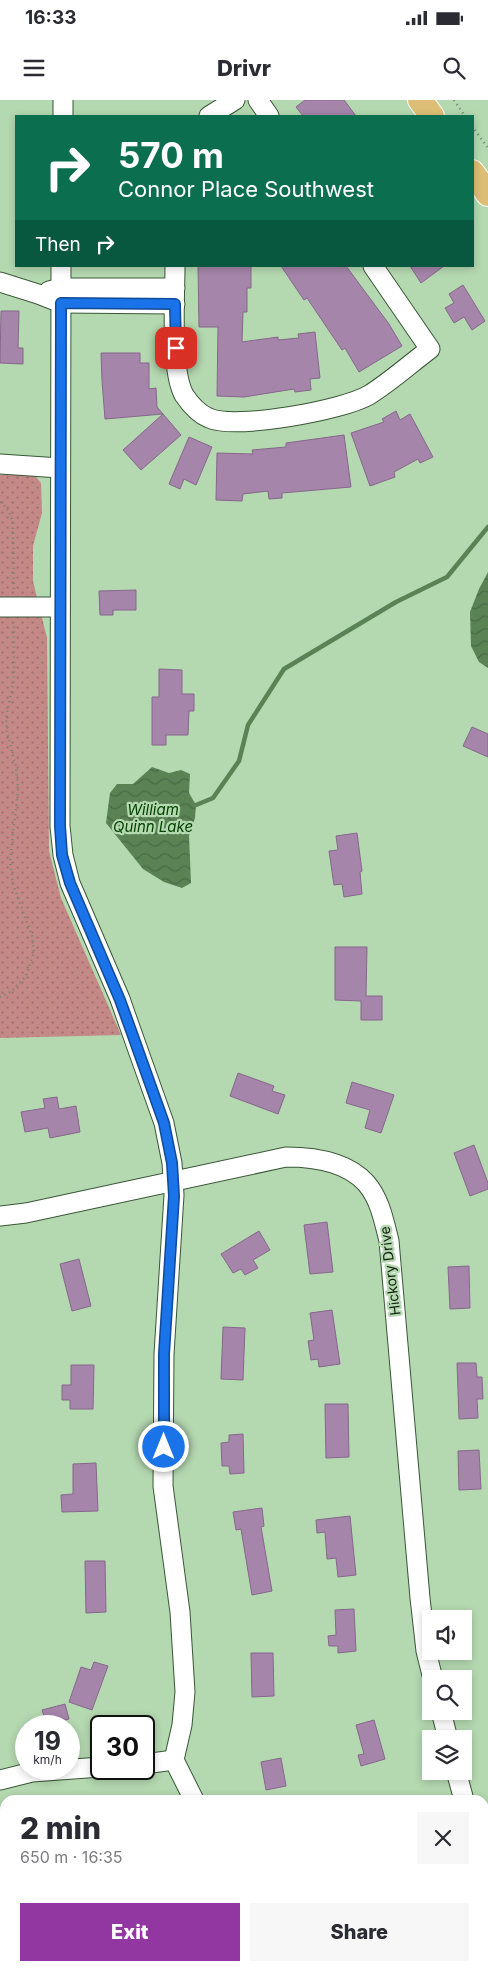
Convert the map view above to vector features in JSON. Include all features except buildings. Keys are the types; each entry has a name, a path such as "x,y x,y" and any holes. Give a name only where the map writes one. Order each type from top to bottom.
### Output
{"main road":[{"path":"420,100 431,115"},
{"path":"474,175 488,194"}],"street":[{"path":"63,100 63,115"},
{"path":"211,115 235,100"},
{"path":"258,100 268,115"},
{"path":"60,267 60,826 62,855 70,883 120,1000 164,1123 174,1182 164,1354 163,1486 180,1612 185,1692 182,1725 174,1760 192,1795"},
{"path":"175,267 176,366 184,394 195,408 209,418 229,422 252,422 350,404 369,395 430,349 373,267"},
{"path":"0,282 38,294 61,296 175,296"},
{"path":"0,464 60,468"},
{"path":"9,607 60,607"},
{"name":"Hickory Drive","path":"0,1216 26,1213 174,1182 229,1168 286,1158 309,1158 330,1162 365,1182 375,1197 384,1218 389,1241 420,1598 426,1651 431,1670"},
{"path":"155,1763 174,1760"},
{"path":"0,1780 32,1772 90,1768"},
{"path":"458,1780 463,1795"}],"path":[{"path":"454,100 464,115"},
{"path":"474,129 488,148"},
{"path":"0,502 7,507 13,524 9,607 14,684 6,718 16,768 18,790 10,861 15,891 32,936 34,952 26,976 12,990 0,997"}],"shaded area":[{"path":"0,475 31,475 36,477 41,483 42,513 33,546 33,581 47,638 49,851 61,898 121,1035 0,1038"}],"water":[{"path":"488,572 488,668 479,662 471,646 470,612"},
{"name":"William Quinn Lake","path":"152,767 169,773 181,770 190,774 189,793 196,805 195,818 189,836 191,883 182,888 164,882 143,869 106,823 110,793 117,784 133,784"}],"waterway":[{"path":"196,805 213,798 239,761 248,725 284,669 396,602 447,577 488,527"}],"route":[{"path":"164,1447 164,1354 174,1196 172,1163 164,1123 133,1036 120,1000 82,914 62,855 60,826 61,303 175,304 176,348"}]}
